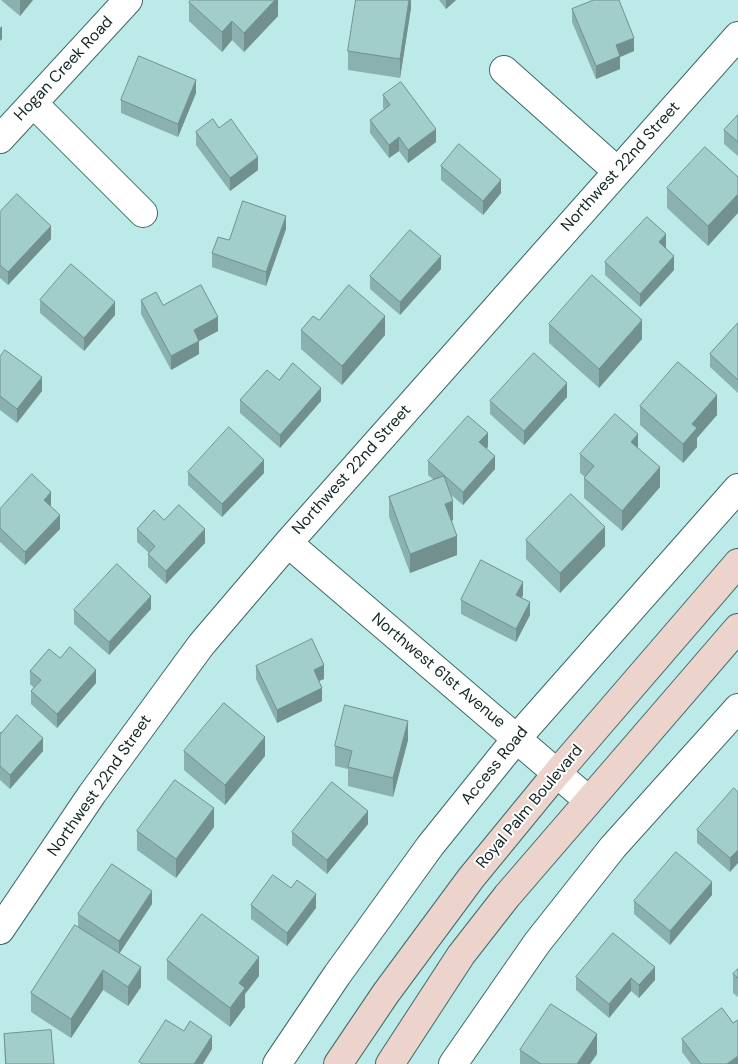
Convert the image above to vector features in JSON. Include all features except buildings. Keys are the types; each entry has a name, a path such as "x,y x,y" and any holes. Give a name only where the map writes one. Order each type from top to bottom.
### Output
{"main road":[{"name":"Royal Palm Boulevard","path":"338,1064 386,993 471,878 557,772 736,570"},
{"path":"390,1064 461,955 507,896 738,628"}],"street":[{"name":"Hogan Creek Road","path":"0,139 128,0"},
{"name":"Northwest 22nd Street","path":"0,930 92,794 201,645 288,543 738,36"},
{"path":"504,70 617,171"},
{"path":"33,103 143,213"},
{"name":"Access Road","path":"277,1064 337,975 425,854 516,738 738,488"},
{"name":"Northwest 61st Avenue","path":"288,543 588,800"},
{"path":"453,1064 537,943 613,847 738,708"}]}
